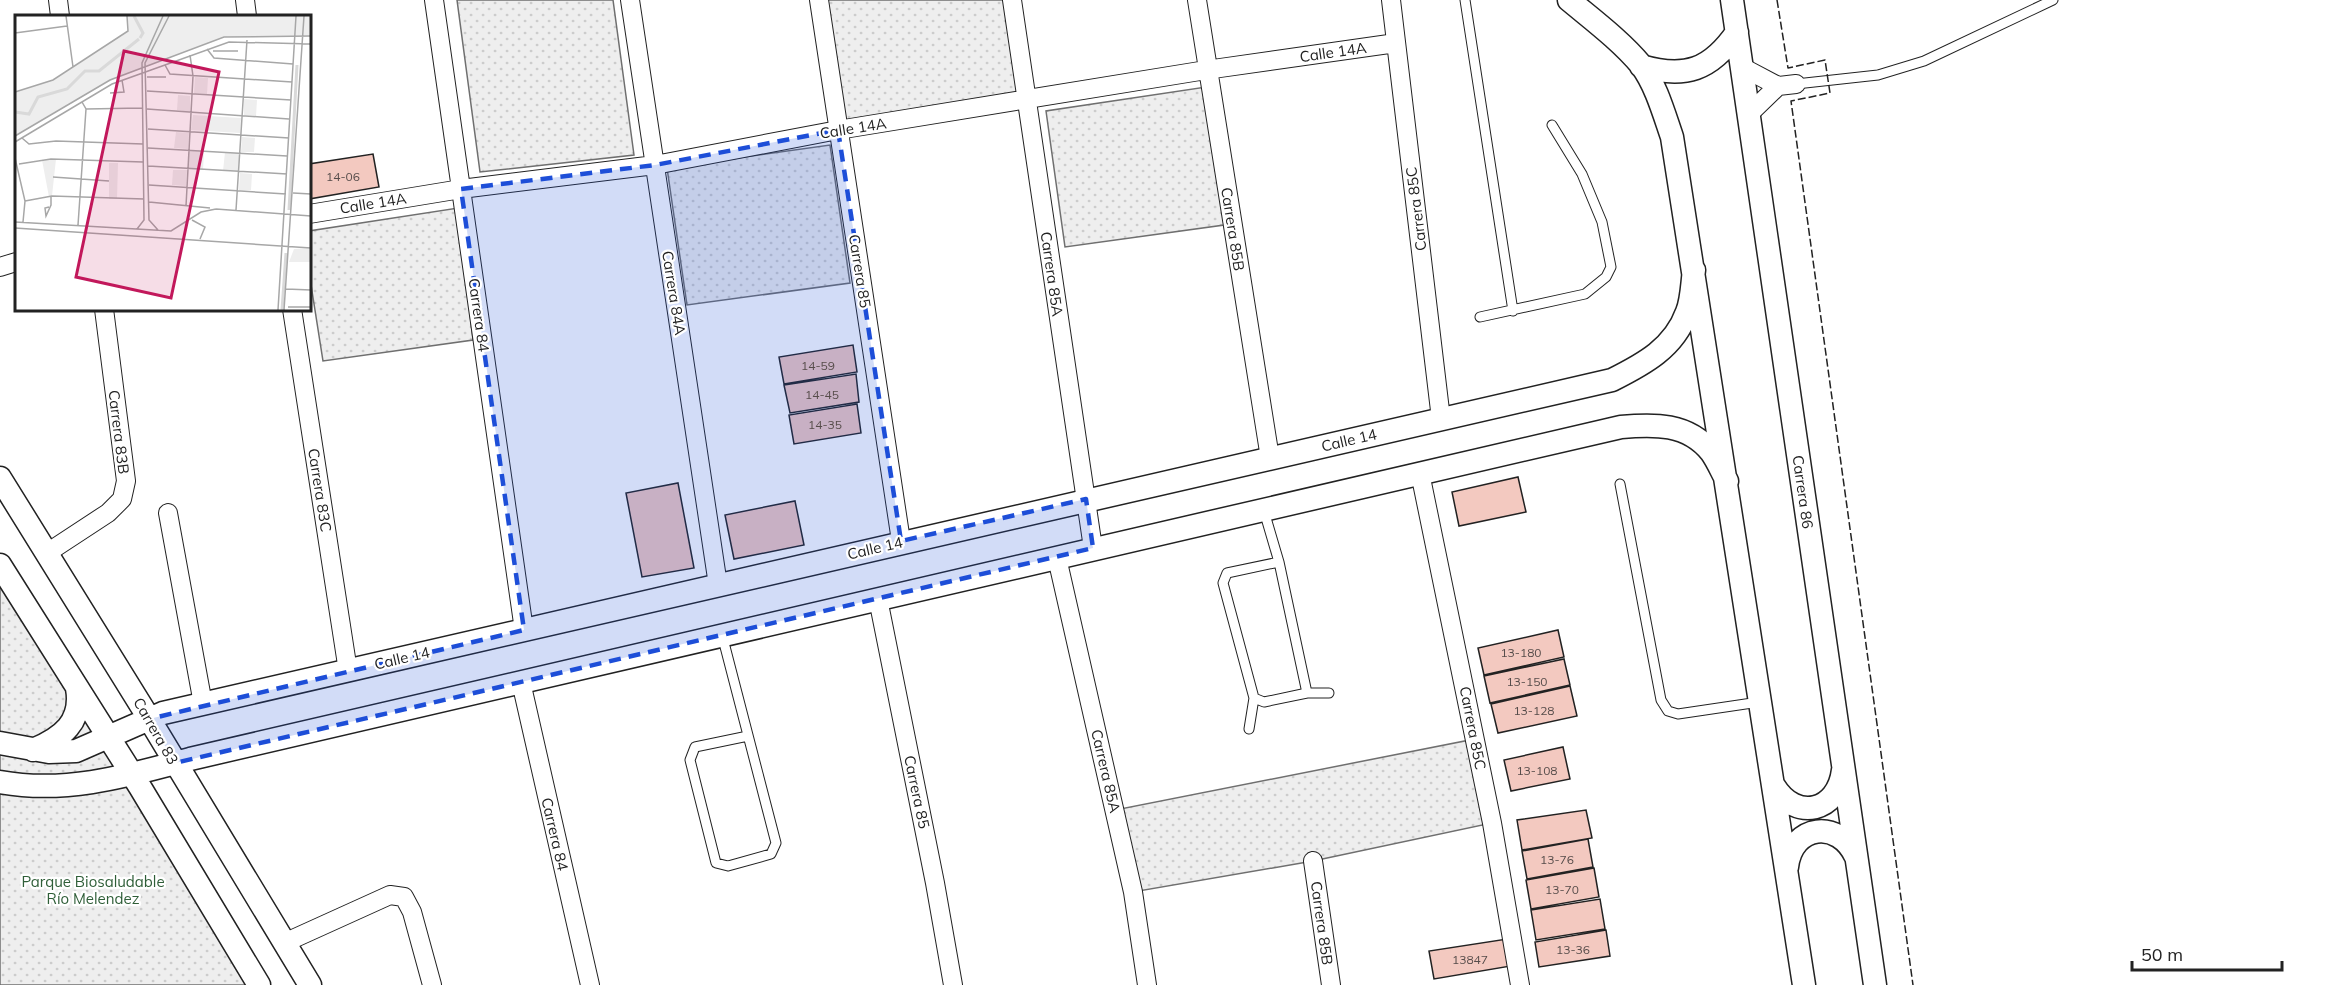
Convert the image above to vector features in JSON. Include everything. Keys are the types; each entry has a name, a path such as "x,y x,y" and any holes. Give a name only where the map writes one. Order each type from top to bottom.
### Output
{"street":[{"path":"58,0 60,15"},
{"path":"245,0 248,15"},
{"name":"Carrera 84","path":"434,0 524,630"},
{"name":"Carrera 84A","path":"630,0 718,585"},
{"name":"Carrera 85","path":"819,0 901,541"},
{"name":"Carrera 85A","path":"1012,0 1093,548"},
{"name":"Carrera 85B","path":"1197,0 1206,70 1270,458"},
{"name":"Carrera 85C","path":"1391,0 1441,419"},
{"path":"1569,0 1596,21 1641,66 1659,101 1672,137 1804,985"},
{"name":"Carrera 86","path":"1732,0 1875,985"},
{"path":"1641,66 1663,73 1685,72 1707,64 1724,51 1737,32"},
{"name":"Calle 14A","path":"310,214 461,189 655,165 838,130 1206,70 1396,43"},
{"path":"1742,67 1787,85"},
{"path":"1749,114 1787,85"},
{"path":"0,267 15,262"},
{"name":"Calle 14","path":"0,743 33,750 76,751 108,739 149,719 203,704 901,541 1612,380 1648,362 1670,342 1687,312 1694,270"},
{"name":"Carrera 83B","path":"46,553 90,527 122,499 126,481 104,310"},
{"name":"Carrera 83C","path":"292,310 348,671"},
{"path":"0,782 21,786 92,783 1093,548 1621,427 1658,424 1686,432 1711,451 1727,481"},
{"name":"Carrera 85C","path":"1420,473 1492,823 1520,985"},
{"name":"Carrera 83","path":"0,478 149,719 307,982"},
{"path":"168,513 203,704"},
{"name":"Carrera 85A","path":"1057,558 1133,892 1147,985"},
{"path":"0,565 132,774 259,985"},
{"name":"Carrera 85","path":"878,599 933,872 953,985"},
{"name":"Carrera 84","path":"521,682 590,985"},
{"path":"33,750 57,739 70,727 78,704 77,688"},
{"path":"1774,786 1780,798 1791,805 1803,809 1816,807 1828,802 1836,792 1843,768"},
{"path":"1786,869 1788,854 1797,841 1809,833 1824,831 1839,835 1850,845 1856,859"},
{"name":"Carrera 85B","path":"1313,861 1331,985"},
{"path":"284,943 390,895 404,897 412,912 432,985"}],"lane":[{"path":"1465,0 1513,311"},
{"path":"1787,85 1878,75 1924,61 2053,0"},
{"path":"1480,317 1585,294 1606,277 1611,267 1602,222 1582,174 1552,126"},
{"path":"1620,484 1664,706 1668,711 1678,714 1761,702"},
{"path":"1264,510 1279,562 1307,693"},
{"path":"1249,729 1254,698 1223,583 1227,573 1279,562"},
{"path":"722,635 776,843 771,854 728,866 716,863 690,760 695,747 748,736"},
{"path":"1254,698 1264,702 1307,693 1329,693"}],"highlighted area":[{"path":"838,130 901,541 1086,499 1093,548 175,763 149,719 524,630 461,189 655,165"}],"green space":[{"path":"457,0 613,0 634,155 480,172"},
{"path":"819,0 1012,0 1027,101 838,130"},
{"path":"1206,87 1224,225 1065,247 1046,111"},
{"path":"830,145 850,283 687,305 667,168"},
{"path":"458,208 473,340 323,361 310,278 310,231"},
{"name":"Parque Biosaludable Río Melendez","path":"0,565 259,985 0,985"},
{"path":"1475,739 1492,823 1313,861 1133,892 1115,810"}],"building":[{"path":"373,154 379,187 310,199 310,164"},
{"path":"853,345 857,372 784,384 779,357"},
{"path":"856,374 859,402 790,413 784,385"},
{"path":"857,404 861,433 794,444 789,415"},
{"path":"1518,477 1526,512 1459,526 1452,492"},
{"path":"678,483 694,568 642,577 626,493"},
{"path":"795,501 804,545 734,559 725,515"},
{"path":"1558,630 1564,657 1484,675 1478,648"},
{"path":"1564,659 1570,685 1490,703 1484,676"},
{"path":"1570,686 1577,716 1498,733 1491,704"},
{"path":"1563,747 1570,779 1511,791 1504,760"},
{"path":"1586,810 1592,838 1522,850 1517,820"},
{"path":"1588,839 1593,867 1527,879 1522,851"},
{"path":"1594,868 1599,897 1531,909 1526,880"},
{"path":"1600,899 1605,929 1536,940 1531,910"},
{"path":"1606,930 1610,956 1539,967 1535,942"},
{"path":"1507,939 1511,966 1434,979 1429,951"}],"fence":[{"path":"1777,0 1788,68 1825,60 1830,93 1791,101 1913,985"}]}
